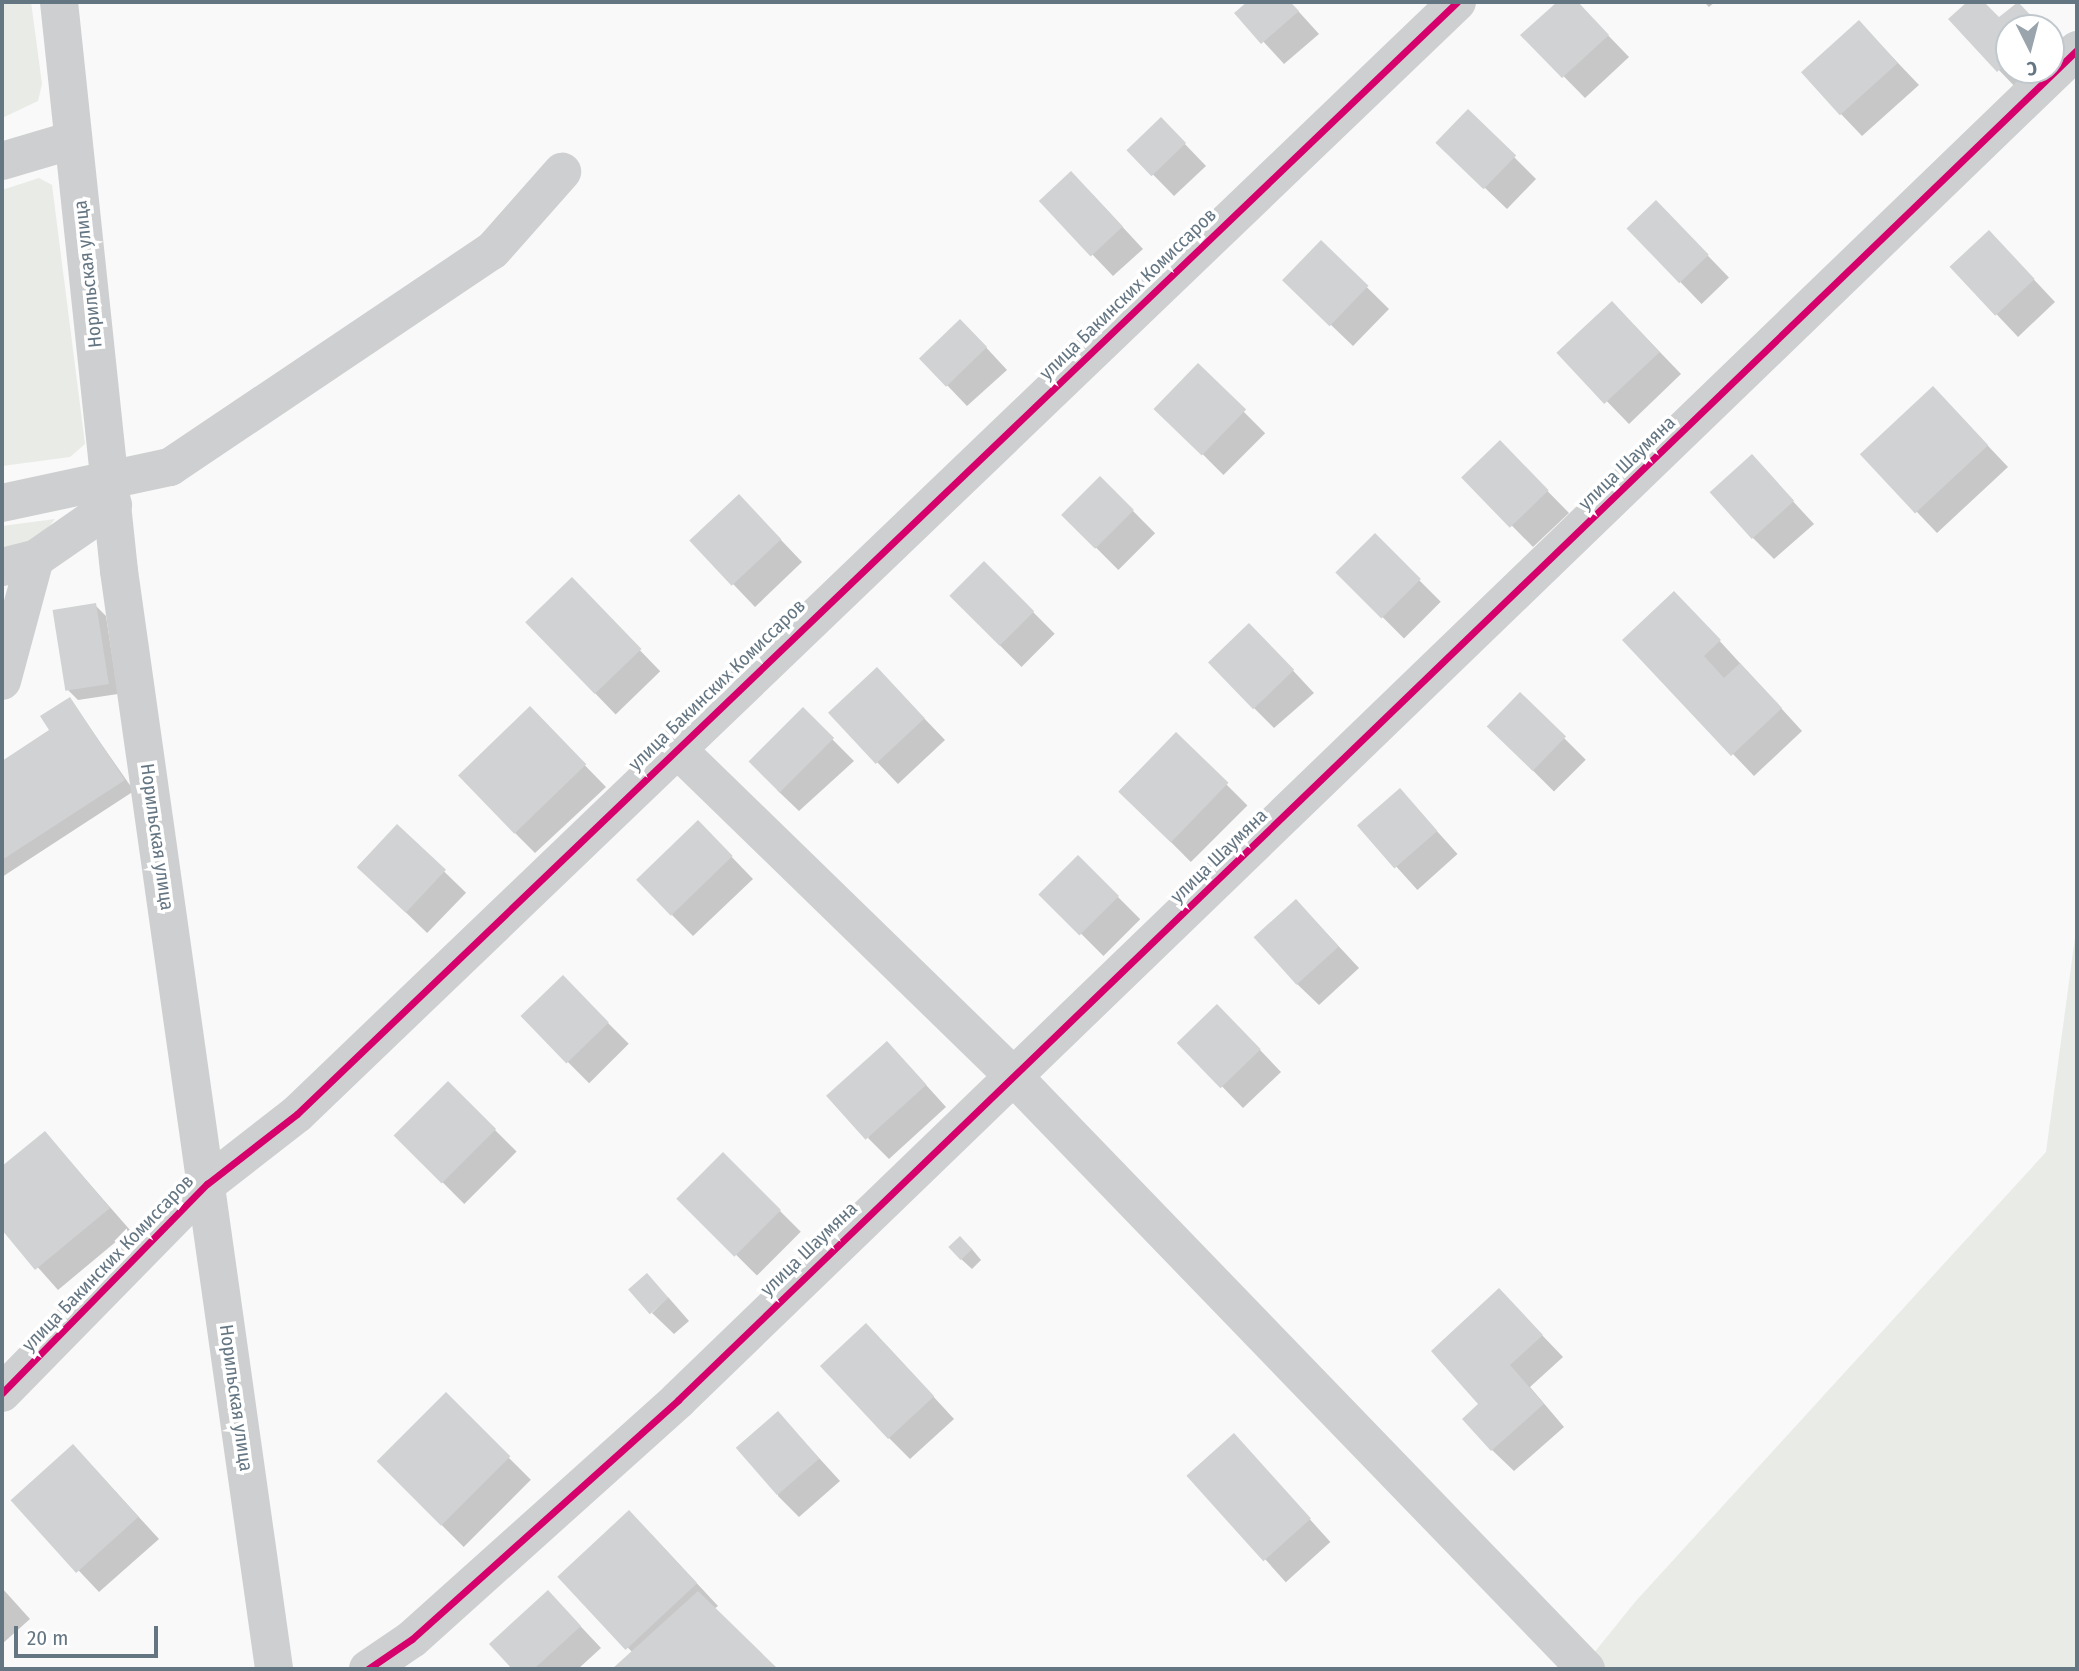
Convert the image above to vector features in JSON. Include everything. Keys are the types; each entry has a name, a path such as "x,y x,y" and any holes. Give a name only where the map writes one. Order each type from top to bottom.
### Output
{"street":[{"name":"Норильская улица","path":"59,2 112,492 274,1669"},
{"name":"улица Бакинских Комиссаров","path":"2,1393 207,1184 297,1114 675,747 1457,2"},
{"name":"улица Шаумяна","path":"368,1669 412,1639 678,1400 1010,1073 2077,50"},
{"path":"2,161 73,140"},
{"path":"2,681 19,563 112,492 170,467 480,259 562,172"},
{"path":"2,503 112,492"},
{"path":"675,747 1010,1073 1586,1669"}],"shaded area":[{"path":"2,2 31,2 42,84 38,101 2,118"},
{"path":"39,178 52,185 85,444 70,457 2,466 2,190"},
{"path":"55,519 42,536 2,552 2,526"},
{"path":"2077,923 2077,1669 1581,1669 1635,1602 2046,1152"}],"building":[{"path":"1247,2 1290,2 1299,11 1261,44 1234,13"},
{"path":"1557,2 1578,2 1609,35 1562,78 1520,35"},
{"path":"1967,2 1984,2 1996,14 1995,70 1948,19"},
{"path":"2018,2 2030,14 2003,14"},
{"path":"1859,20 1898,63 1840,115 1801,72"},
{"path":"1468,109 1516,156 1484,189 1435,143"},
{"path":"1161,117 1186,143 1151,176 1126,150"},
{"path":"1071,171 1123,227 1091,257 1039,201"},
{"path":"1656,200 1709,255 1679,283 1627,228"},
{"path":"1989,230 2035,279 1995,316 1950,267"},
{"path":"1321,240 1368,286 1330,326 1282,280"},
{"path":"1612,301 1660,352 1604,404 1556,353"},
{"path":"960,319 987,347 946,387 919,359"},
{"path":"1198,363 1246,410 1202,456 1154,409"},
{"path":"1933,386 1988,445 1915,513 1860,454"},
{"path":"1500,440 1549,490 1510,528 1461,478"},
{"path":"1752,454 1794,501 1752,539 1710,492"},
{"path":"1100,476 1134,510 1095,549 1061,515"},
{"path":"739,494 781,539 732,586 689,540"},
{"path":"1375,533 1421,579 1381,619 1335,573"},
{"path":"984,561 1034,611 1000,646 949,596"},
{"path":"572,577 641,649 595,694 525,622"},
{"path":"1674,591 1721,640 1704,656 1724,678 1740,663 1782,708 1731,756 1622,640"},
{"path":"96,603 109,684 65,691 53,610"},
{"path":"1249,623 1294,670 1253,709 1208,663"},
{"path":"877,667 925,718 876,764 828,713"},
{"path":"1520,692 1566,736 1533,771 1487,727"},
{"path":"70,697 125,780 2,860 2,761 49,730 40,716"},
{"path":"530,706 586,764 514,834 458,775"},
{"path":"803,707 834,738 780,793 749,761"},
{"path":"1176,732 1229,783 1171,842 1118,792"},
{"path":"1400,788 1437,831 1394,868 1357,825"},
{"path":"698,820 733,856 671,916 636,880"},
{"path":"397,824 446,870 406,913 357,867"},
{"path":"1078,855 1119,896 1079,936 1038,895"},
{"path":"1296,899 1339,947 1296,985 1254,937"},
{"path":"563,975 609,1022 566,1063 521,1016"},
{"path":"1217,1004 1261,1049 1220,1088 1177,1043"},
{"path":"887,1041 926,1085 866,1140 826,1096"},
{"path":"448,1081 496,1129 442,1184 394,1135"},
{"path":"45,1131 110,1208 35,1270 2,1230 2,1166"},
{"path":"723,1152 781,1210 734,1257 676,1199"},
{"path":"960,1236 972,1249 961,1260 948,1247"},
{"path":"647,1273 669,1298 650,1314 628,1289"},
{"path":"1499,1288 1543,1335 1510,1365 1544,1404 1491,1451 1462,1419 1478,1404 1431,1351"},
{"path":"866,1323 934,1396 888,1439 820,1366"},
{"path":"446,1392 510,1456 441,1526 377,1461"},
{"path":"778,1411 819,1459 777,1495 736,1448"},
{"path":"1234,1433 1311,1518 1263,1561 1186,1476"},
{"path":"73,1444 139,1517 76,1573 11,1500"},
{"path":"629,1510 697,1583 626,1650 557,1577"},
{"path":"548,1590 581,1626 534,1669 512,1669 489,1644"},
{"path":"698,1591 778,1669 612,1669"}],"cycle path":[{"path":"2,1393 207,1184 297,1114 1457,2"},
{"path":"368,1669 412,1639 678,1400 2077,50"}]}
